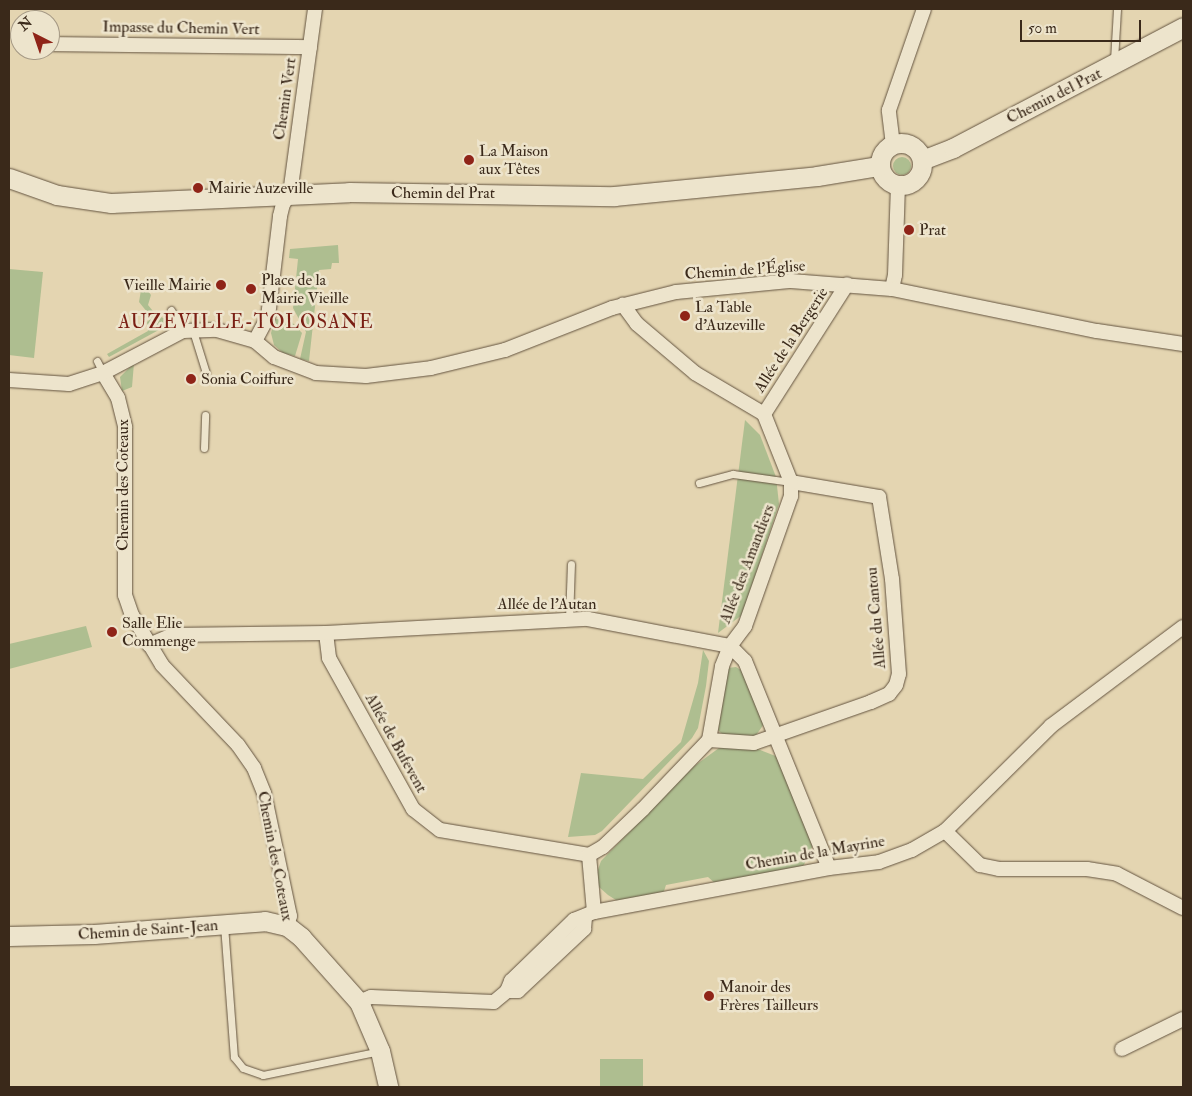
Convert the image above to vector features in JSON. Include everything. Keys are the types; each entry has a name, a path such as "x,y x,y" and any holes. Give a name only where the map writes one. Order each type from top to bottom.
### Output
{"street":[{"name":"Chemin Vert","path":"290,194 315,9"},
{"path":"893,145 889,110 924,9"},
{"name":"Chemin del Prat","path":"922,160 953,148 1114,65 1183,27"},
{"name":"Impasse du Chemin Vert","path":"60,44 310,48"},
{"path":"908,144 914,148 922,160 917,178 898,186 885,180 879,166 884,151 893,145 908,144"},
{"name":"Chemin del Prat","path":"9,178 57,195 111,203 290,194 614,196 817,176 879,166"},
{"path":"892,289 895,275 898,186"},
{"path":"9,380 69,384 100,367 188,331 217,330 255,341 268,317 282,204 290,194"},
{"name":"Chemin de l'Église","path":"255,341 274,357 316,373 366,376 430,368 505,350 623,305 676,292 791,281 892,289 1097,331 1183,344"},
{"name":"Allée de la Bergerie","path":"764,414 847,284"},
{"path":"623,305 637,324 695,373 764,414 792,482"},
{"name":"Chemin des Coteaux","path":"100,367 118,398 125,427 125,595 149,645 162,665 238,745 254,768 264,793 290,916 287,926 302,937 360,1002 380,1051 388,1087"},
{"name":"Allée des Amandiers","path":"708,740 715,692 730,646 745,626 787,513 792,482"},
{"name":"Allée du Cantou","path":"708,740 754,743 889,694 899,674 892,579 879,497 792,482"},
{"name":"Allée de l'Autan","path":"149,645 172,635 326,633 588,619 730,646"},
{"name":"Chemin de la Mayrine","path":"360,1002 371,997 494,1002 507,991 511,981 574,920 590,915 829,868 879,862 945,832 1051,726 1183,627"},
{"name":"Allée de Bufevent","path":"326,633 329,658 413,809 440,830 589,855"},
{"path":"730,646 745,661 777,734 829,868"},
{"path":"590,915 589,855 604,847 708,740"},
{"path":"945,832 980,866 999,869 1087,868 1118,874 1183,908"},
{"name":"Chemin de Saint-Jean","path":"9,936 94,934 264,921 287,926"},
{"path":"1122,1049 1183,1019"}],"lane":[{"path":"1114,65 1117,9"},
{"path":"170,310 188,331 206,374"},
{"path":"204,448 205,415"},
{"path":"699,483 740,474 792,482"},
{"path":"569,620 571,564"},
{"path":"224,925 234,1057 243,1068 263,1074 380,1051"}],"green space":[{"path":"898,157 906,157 911,162 909,173 898,175 893,170 893,162"},
{"path":"338,245 339,263 332,263 331,269 319,270 309,361 300,359 306,332 293,308 298,259 289,258 290,249"},
{"path":"9,269 43,272 34,358 9,355"},
{"path":"141,290 148,291 151,295 148,305 157,316 167,319 168,325 109,357 107,354 148,331 147,322 152,318 139,302"},
{"path":"275,319 290,320 302,333 295,356 283,353 274,345 271,333"},
{"path":"134,363 132,387 122,391 120,377"},
{"path":"745,420 760,435 776,477 779,504 742,615 718,633"},
{"path":"86,626 92,647 9,669 9,644"},
{"path":"703,650 709,661 706,686 698,728 692,738 602,831 595,835 568,837 581,773 643,779 681,742 698,683"},
{"path":"736,667 741,670 764,724 754,738 723,735 718,730 728,668"},
{"path":"719,748 755,748 778,757 813,845 803,867 717,885 708,877 666,885 663,894 619,902 608,895 599,887 595,878 601,861 693,767"},
{"path":"600,1059 643,1059 643,1087 600,1087"}],"place":[{"name":"La Maison aux Têtes","path":"469,160"},
{"name":"Mairie Auzeville","path":"198,188"},
{"name":"Prat","path":"909,230"},
{"name":"Vieille Mairie","path":"221,285"},
{"name":"Place de la Mairie Vieille","path":"251,289"},
{"name":"La Table d'Auzeville","path":"685,316"},
{"name":"Sonia Coiffure","path":"191,379"},
{"name":"Salle Elie Commenge","path":"112,632"},
{"name":"Manoir des Frères Tailleurs","path":"709,996"}],"district":[{"name":"AUZEVILLE-TOLOSANE","path":"246,323"}]}
